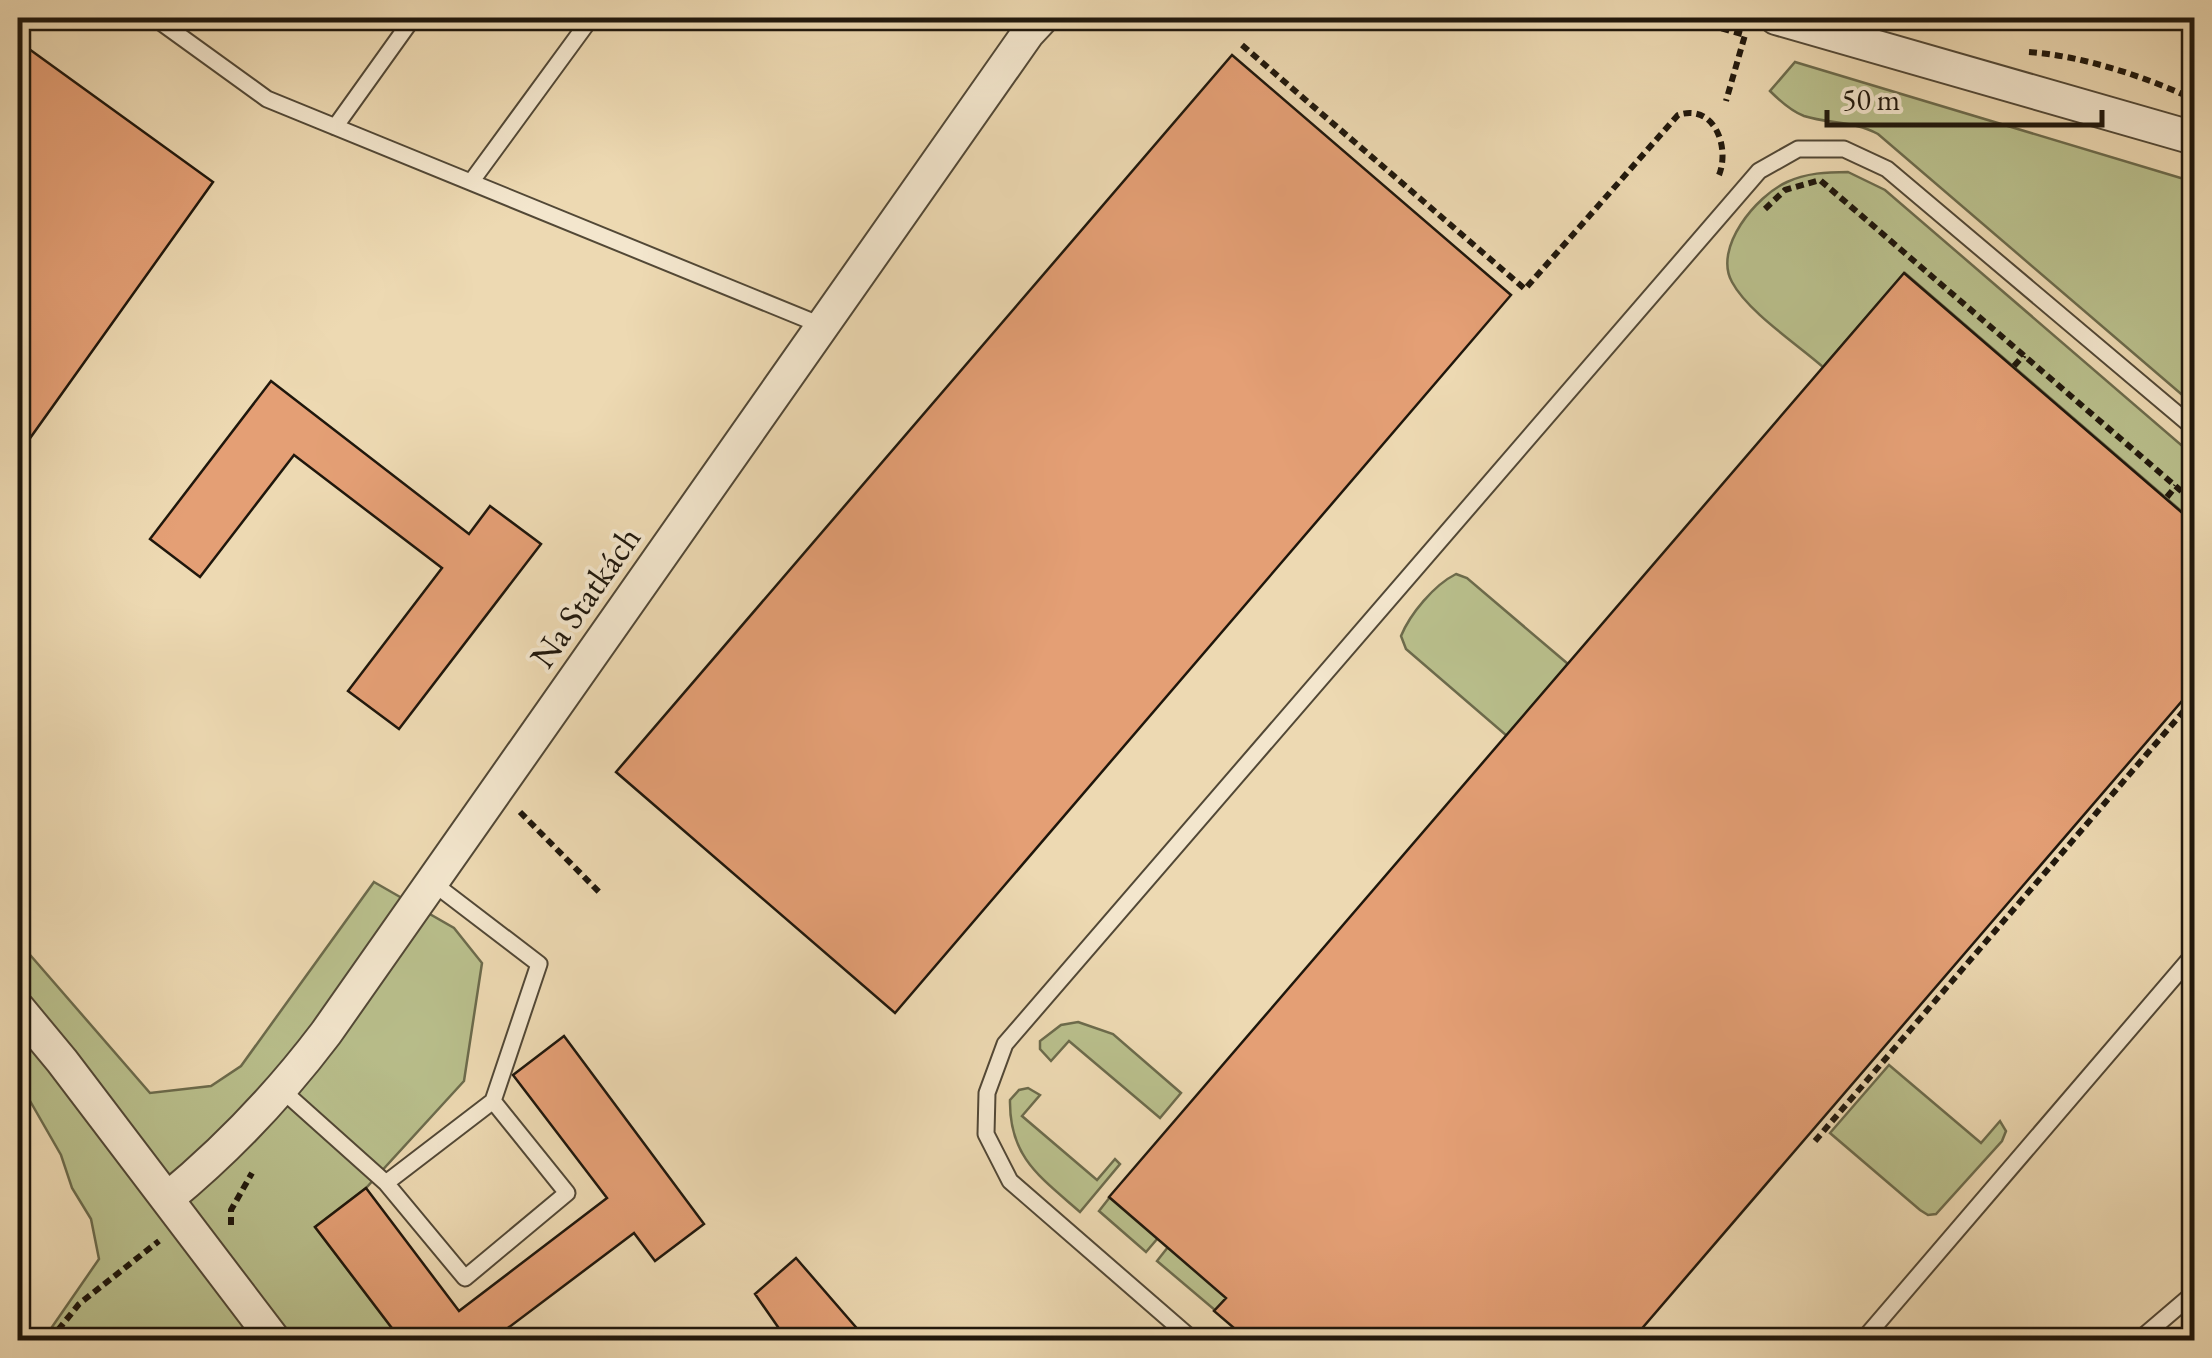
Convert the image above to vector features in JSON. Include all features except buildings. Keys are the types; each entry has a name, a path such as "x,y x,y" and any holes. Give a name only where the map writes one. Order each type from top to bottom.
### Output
{"street":[{"name":"Na Statkách","path":"175,1210 208,1165 282,1090 434,883 1042,18"},
{"path":"1776,18 2194,138"},
{"path":"18,1008 274,1340"}],"lane":[{"path":"155,18 267,98 823,326"},
{"path":"335,127 412,18"},
{"path":"471,182 592,18"},
{"path":"1193,1340 1010,1181 986,1134 987,1093 1005,1044 1759,172 1798,149 1844,150 1887,168 2194,428"},
{"path":"386,1183 494,1101 540,964 434,883"},
{"path":"1864,1340 2194,954"},
{"path":"282,1090 386,1183 465,1278 568,1193 494,1101"},
{"path":"2139,1340 2194,1293"}],"path":[{"path":"1684,18 1745,35 1726,101"},
{"path":"2014,366 2024,355"},
{"path":"2166,497 2176,486"},
{"path":"1816,1142 2194,699"},
{"path":"508,825 518,810 600,893"},
{"path":"50,1340 80,1304 175,1210"}],"green space":[{"path":"1795,62 2194,182 2194,405 1878,134 1804,116 1782,102 1770,91"},
{"path":"1848,172 1885,190 2194,456 2194,522 1905,273 1823,367 1749,305 1732,282 1728,269 1728,254 1741,224 1763,199 1787,182 1817,174"},
{"path":"1456,574 1467,578 1568,664 1507,736 1406,649 1401,636 1424,601"},
{"path":"374,882 454,928 482,963 464,1081 366,1188 315,1227 401,1340 43,1340 99,1259 91,1219 72,1188 61,1155 18,1080 18,941 150,1093 211,1086 241,1066"},
{"path":"1078,1022 1113,1034 1181,1093 1160,1118 1069,1041 1051,1061 1040,1049 1040,1041 1061,1025"},
{"path":"1889,1065 1981,1143 2000,1121 2006,1131 2002,1141 1936,1214 1920,1210 1830,1133"},
{"path":"1028,1088 1040,1095 1022,1116 1097,1180 1115,1159 1120,1164 1080,1212 1030,1164 1015,1137 1010,1100 1019,1090"},
{"path":"1110,1197 1158,1238 1146,1252 1099,1211"},
{"path":"1168,1247 1227,1297 1216,1311 1157,1261"}]}
